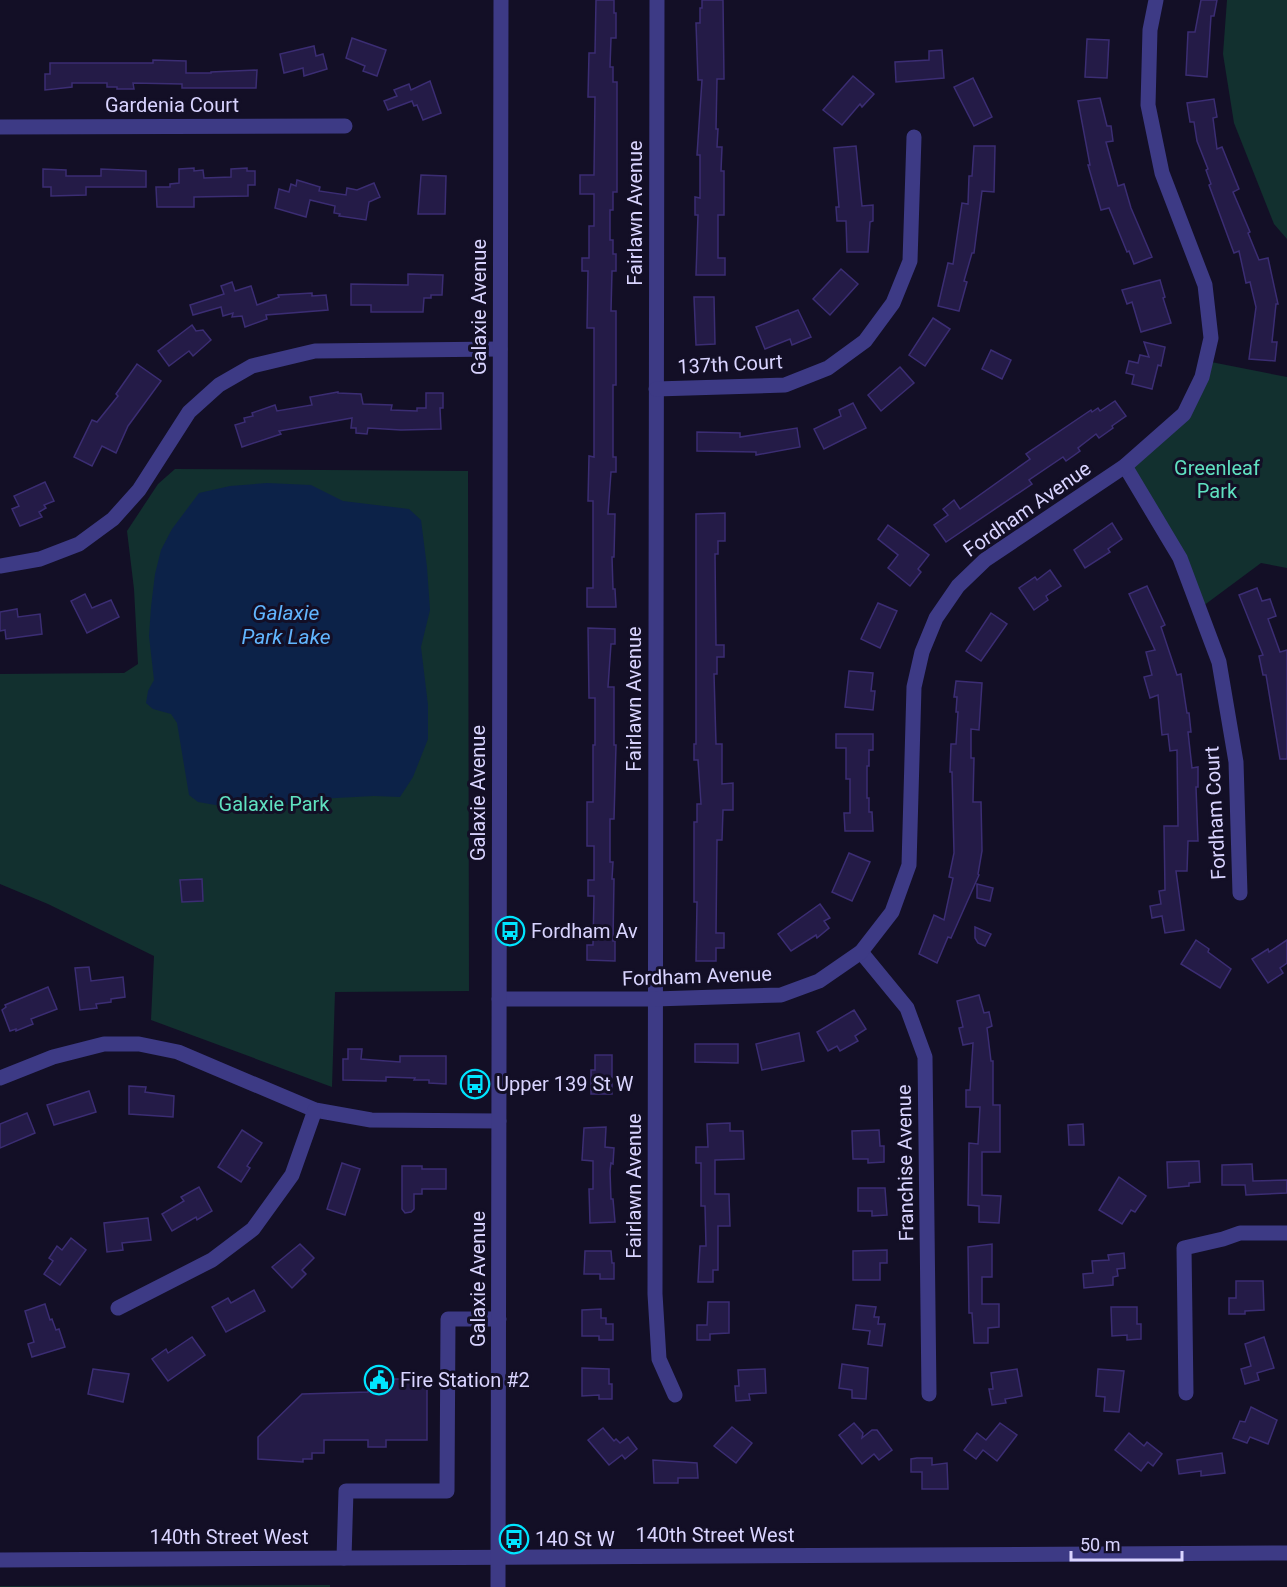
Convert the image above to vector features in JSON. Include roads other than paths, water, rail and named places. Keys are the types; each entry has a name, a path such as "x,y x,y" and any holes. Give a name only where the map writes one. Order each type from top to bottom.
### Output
{"street":[{"name":"Galaxie Avenue","path":"498,1587 501,0"},
{"name":"Fairlawn Avenue","path":"657,0 655,1294 659,1359 675,1395"},
{"name":"Fordham Avenue","path":"499,999 655,999 781,994 819,981 861,952 892,912 909,865 914,687 922,652 936,618 958,586 985,560 1125,466 1184,414 1202,377 1211,338 1205,285 1162,173 1148,105 1150,30 1156,0"},
{"name":"Gardenia Court","path":"0,126 345,126"},
{"name":"137th Court","path":"656,389 785,385 828,368 865,341 893,303 910,261 914,136"},
{"path":"0,566 40,559 79,544 113,519 140,490 189,412 219,385 252,366 315,351 500,349"},
{"name":"Fordham Court","path":"1125,466 1180,558 1219,662 1236,762 1240,893"},
{"name":"Franchise Avenue","path":"861,952 907,1008 925,1057 929,1394"},
{"path":"0,1078 63,1054 104,1044 140,1044 178,1052 315,1110 371,1120 499,1121"},
{"path":"118,1308 212,1260 253,1229 292,1175 315,1110"},
{"path":"1186,1393 1184,1248 1240,1233 1287,1233"},
{"path":"344,1558 346,1491 447,1491 448,1319 499,1319"},
{"name":"140th Street West","path":"0,1560 1287,1553"}],"water":[{"name":"Galaxie Park Lake","path":"267,483 311,485 343,501 409,509 421,520 430,610 421,647 428,705 428,739 413,777 400,797 317,799 261,810 198,802 189,795 177,723 171,714 153,709 146,703 148,691 154,680 149,636 155,574 161,550 172,529 199,493 230,486"}],"place":[{"name":"Fordham Av","path":"510,931"},
{"name":"Upper 139 St W","path":"475,1084"},
{"name":"Fire Station #2","path":"379,1380"},
{"name":"140 St W","path":"514,1539"}],"park label":[{"name":"Greenleaf Park","path":"1217,480"},
{"name":"Galaxie Park","path":"274,804"}]}
